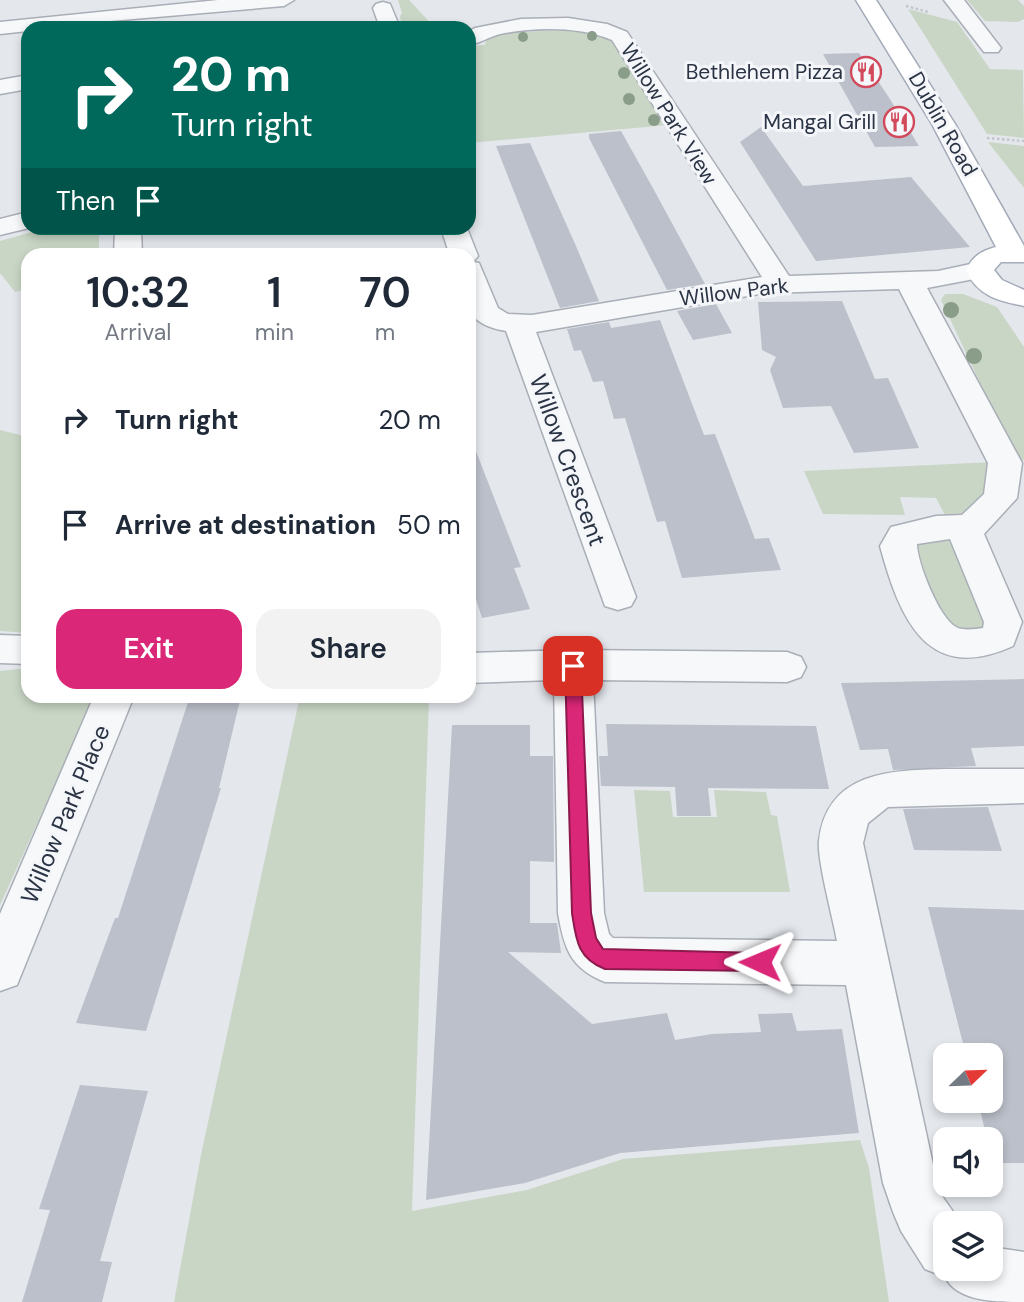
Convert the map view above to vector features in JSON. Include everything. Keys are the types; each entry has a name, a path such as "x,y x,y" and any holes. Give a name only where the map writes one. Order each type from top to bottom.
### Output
{"main road":[{"name":"Dublin Road","path":"866,0 937,110 1018,254"},
{"path":"1001,286 982,263 988,258 1018,254"}],"street":[{"path":"44,21 132,7 284,0"},
{"path":"954,0 991,48"},
{"path":"383,8 388,21"},
{"path":"0,28 21,25"},
{"name":"Willow Park View","path":"476,35 485,31 545,25 596,27 620,36 780,284"},
{"path":"0,87 21,83"},
{"path":"0,228 21,222"},
{"path":"963,527 971,526 1000,498 1005,463 923,279 1001,286"},
{"name":"Willow Park","path":"525,324 780,284 923,279"},
{"path":"476,288 485,313 502,322 525,324"},
{"name":"Willow Crescent","path":"525,324 618,597"},
{"path":"0,649 21,650"},
{"path":"573,666 582,913 586,940 596,956 605,960 863,963"},
{"path":"476,668 788,667"},
{"name":"Willow Park Place","path":"0,969 111,703"},
{"path":"933,1231 920,1212 910,1183 863,963 841,843 844,824 851,808 881,790 900,787 1024,786"},
{"path":"1003,1277 1024,1280"}],"green space":[{"path":"398,0 409,0 428,21 401,21 402,13"},
{"path":"967,0 1018,0 1024,6 1024,19 1018,22 985,21"},
{"path":"908,9 957,22 990,69 1023,70 1024,138 987,134"},
{"path":"576,29 613,38 668,125 476,142 476,46 485,45 492,34"},
{"path":"988,142 1024,146 1024,188"},
{"path":"21,235 99,235 99,248 21,248 21,291 15,292 0,273 0,241"},
{"path":"945,294 963,294 997,307 1024,347 1024,460 1017,461 941,300"},
{"path":"0,430 21,435 21,632 0,631"},
{"path":"994,462 990,484 982,501 968,512 945,515 936,498 900,497 905,515 823,514 804,471"},
{"path":"941,537 958,546 987,621 979,629 964,628 953,623 943,614 930,590 916,550 917,540"},
{"path":"21,669 21,703 92,703 0,905 0,671"},
{"path":"298,703 429,703 412,1211 527,1190 623,1159 860,1140 869,1168 889,1302 174,1302 201,1155"},
{"path":"634,790 670,791 673,817 717,817 714,790 766,792 771,815 777,816 790,892 644,892"}],"building":[{"path":"859,53 919,146 875,147 823,54"},
{"path":"761,127 803,186 911,177 970,247 816,261 740,142"},
{"path":"621,131 705,284 667,290 589,138 589,134"},
{"path":"530,143 599,301 560,308 496,146"},
{"path":"842,301 875,379 888,378 919,448 854,453 831,406 783,408 770,370 776,357 762,350 758,302"},
{"path":"716,304 732,333 693,340 677,311"},
{"path":"660,320 704,435 715,434 755,539 769,538 781,570 682,578 665,521 657,522 625,418 614,419 603,381 593,382 581,350 574,351 567,329 609,322 611,328"},
{"path":"476,451 521,567 514,568 530,609 482,618 476,599"},
{"path":"1024,679 1024,746 971,748 976,766 893,770 888,749 860,750 841,683"},
{"path":"188,703 239,703 221,788 146,1031 76,1023 115,918 118,918"},
{"path":"606,724 816,726 829,789 708,788 711,816 677,816 675,787 601,786 599,756 608,756"},
{"path":"452,725 530,725 530,756 553,756 554,862 530,861 530,923 557,923 561,953 508,952 592,1024 667,1013 675,1040 712,1034 761,1032 758,1014 792,1013 797,1031 842,1029 859,1133 620,1153 525,1183 426,1200"},
{"path":"988,807 1002,851 914,850 903,809"},
{"path":"928,907 1024,910 1024,1163 1003,1163 1003,1127 984,1127 981,1113 1003,1113 1003,1043 963,1043"},
{"path":"80,1085 148,1091 100,1261 112,1262 102,1302 22,1302 50,1210 39,1209"}],"place":[{"name":"Bethlehem Pizza","path":"866,72"},
{"name":"Mangal Grill","path":"899,122"}],"route":[{"path":"573,666 582,913 586,940 596,956 605,960 760,962"}]}
